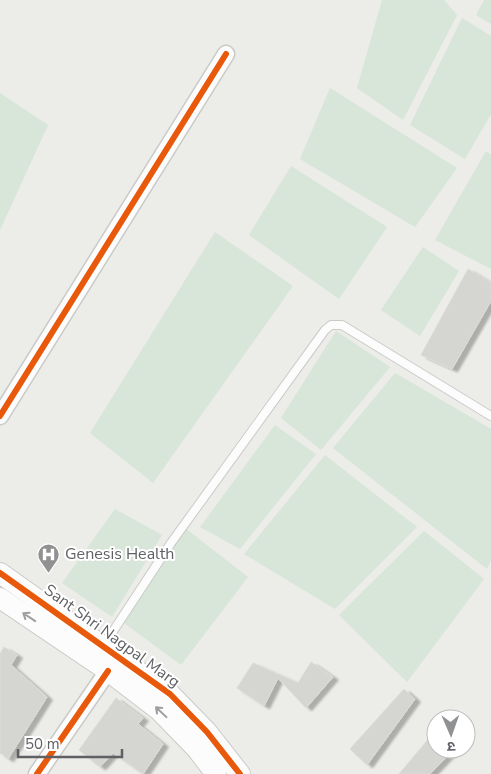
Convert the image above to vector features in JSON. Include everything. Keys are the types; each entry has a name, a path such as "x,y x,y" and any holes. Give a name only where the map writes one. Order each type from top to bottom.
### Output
{"street":[{"path":"0,416 226,54"},
{"name":"Sant Shri Nagpal Marg","path":"0,573 170,694 207,732 237,773"},
{"name":"Sant Shri Nagpal Marg","path":"0,598 108,671 159,710 196,748 216,774"},
{"path":"37,774 108,671"}],"lane":[{"path":"104,646 171,543 325,330 331,325 342,325 491,416"}],"green space":[{"path":"382,0 444,0 457,15 403,120 357,88"},
{"path":"484,0 491,0 491,24 476,15"},
{"path":"462,18 491,36 491,114 465,159 410,125"},
{"path":"330,88 457,168 415,227 300,159"},
{"path":"0,93 48,125 0,230"},
{"path":"486,151 491,155 491,269 435,240"},
{"path":"291,166 387,227 339,299 249,235"},
{"path":"215,232 293,286 153,483 90,433"},
{"path":"423,247 459,271 420,336 381,310"},
{"path":"336,331 390,367 321,450 281,418"},
{"path":"395,373 491,429 491,560 487,569 333,448"},
{"path":"275,425 316,454 240,549 200,527"},
{"path":"325,455 417,527 335,609 244,554"},
{"path":"115,509 162,535 112,617 62,583"},
{"path":"185,528 248,577 181,665 120,620"},
{"path":"424,531 484,579 407,682 339,615"}],"building":[{"path":"468,269 491,283 491,301 452,369 421,355"},
{"path":"4,647 17,655 11,665 47,697 8,759 0,753 0,654"},
{"path":"311,662 333,677 306,708 278,678 264,706 237,688 253,663 298,683"},
{"path":"404,689 415,699 367,765 350,749"},
{"path":"116,698 143,718 138,724 163,744 143,774 113,753 100,767 79,750"},
{"path":"426,742 426,759 444,759 430,774 399,774"}],"cycle path":[{"path":"0,416 226,54"},
{"path":"0,573 170,694 207,732 240,774"},
{"path":"37,774 108,671"}],"place":[{"name":"Genesis Health","path":"49,573"}]}
